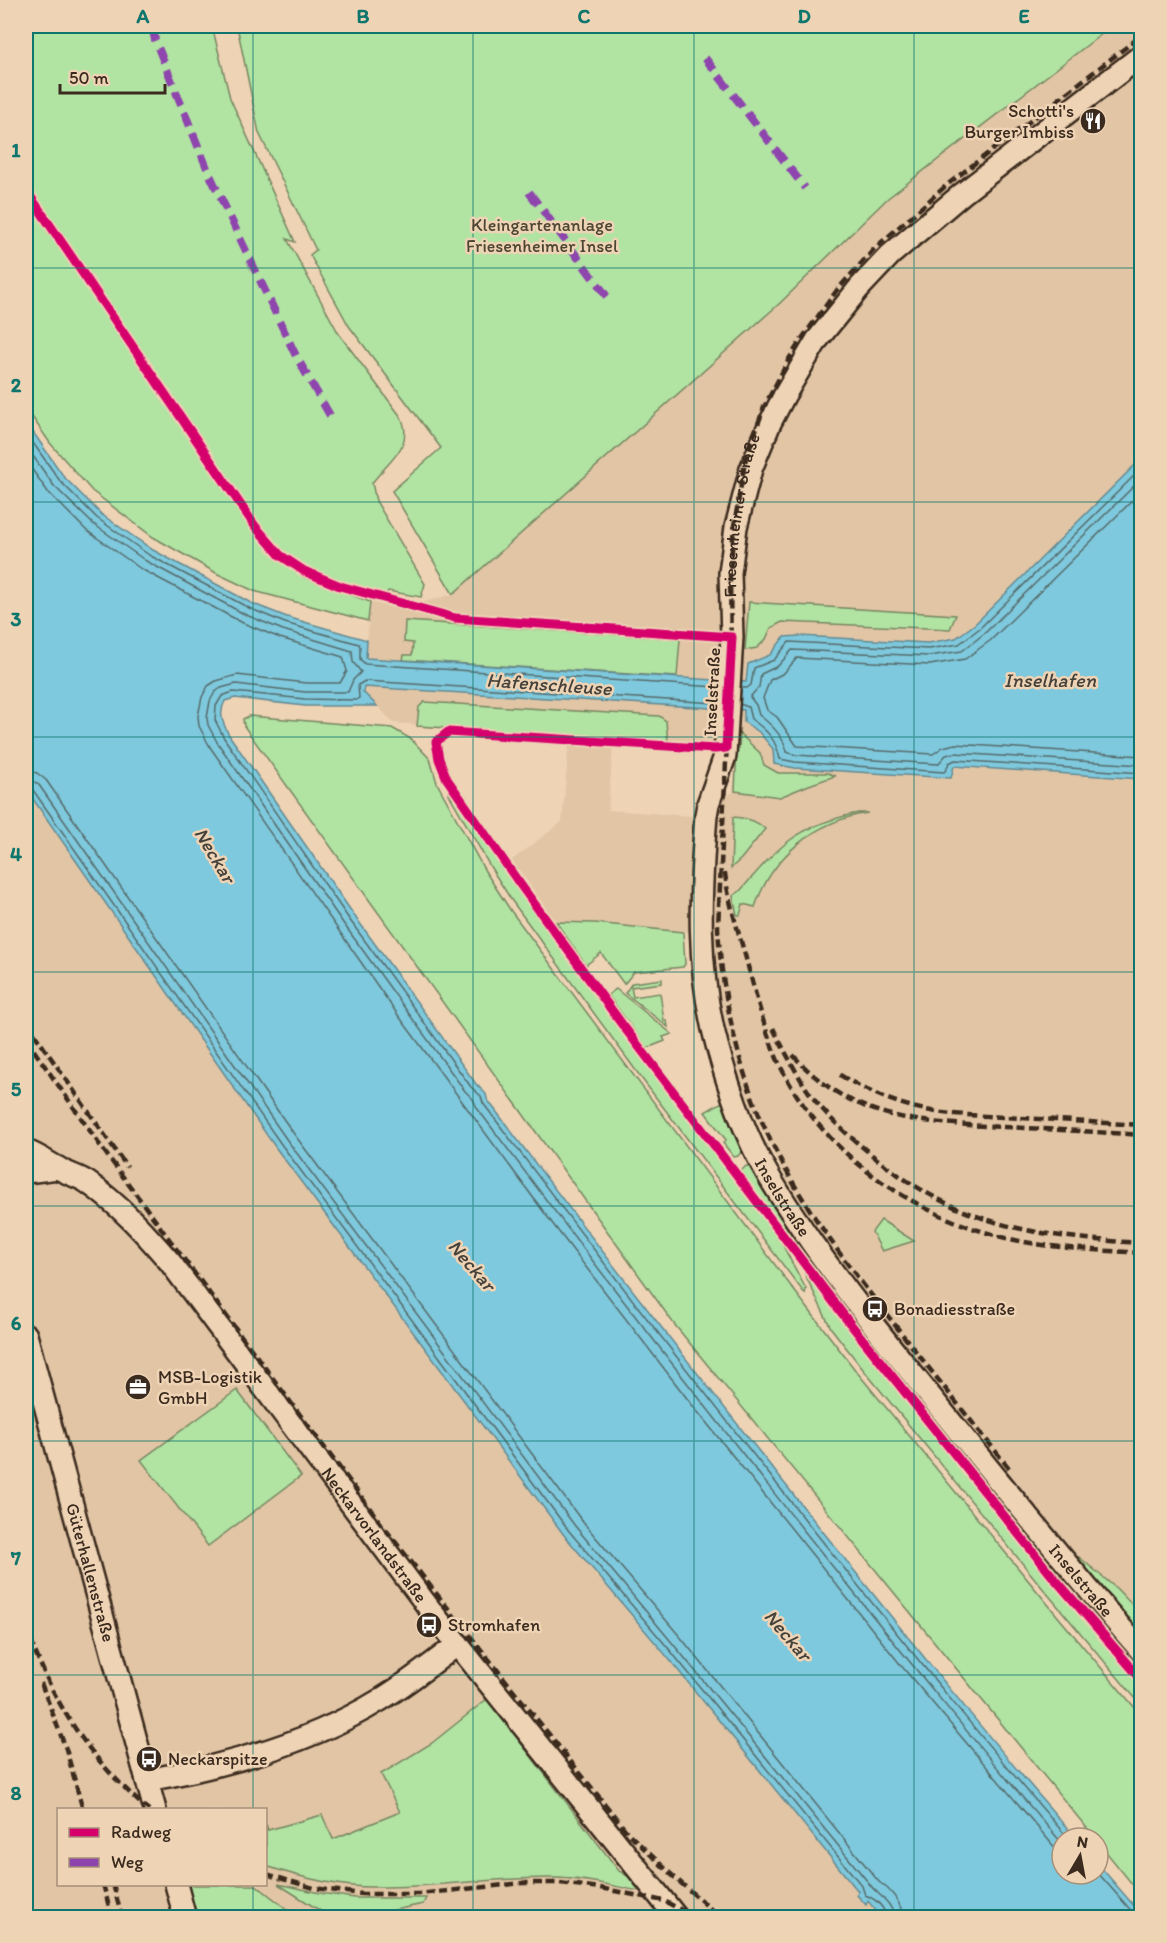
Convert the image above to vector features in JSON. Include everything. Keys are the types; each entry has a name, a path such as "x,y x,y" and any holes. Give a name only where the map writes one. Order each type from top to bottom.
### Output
{"street":[{"name":"Friesenheimer Straße","path":"732,637 730,573 741,505 770,423 817,340 858,288 890,255 962,194 1142,55"},
{"name":"Inselstraße","path":"732,637 724,762 706,815 700,916 701,942 708,1005 717,1044 732,1093 756,1154 776,1190 847,1292 1057,1554 1142,1652"},
{"name":"Neckarvorlandstraße","path":"26,1151 41,1156 58,1168 84,1181 120,1208 170,1262 435,1616 678,1917"},
{"path":"26,1172 58,1168"},
{"name":"Güterhallenstraße","path":"26,1335 155,1808"},
{"path":"147,1780 221,1764 310,1735 379,1701 431,1666 458,1644"},
{"path":"177,1886 185,1917"}],"shaded area":[{"path":"1112,26 1141,26 1141,459 975,624 956,638 928,643 784,637 770,655 748,664 746,682 366,658 370,602 398,609 454,594 779,304 888,198"},
{"path":"364,687 745,710 744,722 759,732 773,749 951,778 953,766 1141,779 1141,1635 1041,1517 826,1247 800,1208 744,1093 726,1034 711,934 595,923 556,922 512,860 562,822 569,743 613,746 608,810 691,816 720,802 733,792 736,749 699,743 394,723 363,692"},
{"path":"26,789 276,1148 564,1535 883,1917 26,1917"}],"green space":[{"path":"26,26 212,26 230,98 295,242 287,239 339,334 401,417 405,437 402,445 398,453 372,483 376,501 425,584 421,597 368,590 304,571 284,558 303,577 370,602 368,621 254,591 218,574 153,537 92,491 50,443 26,408"},
{"name":"Kleingartenanlage Friesenheimer Insel","path":"237,26 1112,26 888,198 779,304 453,594 392,491 441,448 349,326 310,255 316,250 259,133"},
{"path":"749,602 956,615 950,629 782,622 771,628 766,639 757,648 745,650"},
{"path":"405,621 680,639 677,677 403,660 404,655 412,655 413,643 404,642"},
{"path":"424,702 659,716 666,721 668,742 417,726 419,707"},
{"path":"249,716 392,728 411,739 430,759 437,783 485,871 511,911 856,1371 1141,1715 1141,1895 1110,1857 1110,1826 1085,1826 674,1324 244,726 243,719"},
{"path":"740,734 760,753 764,765 778,773 828,773 835,776 780,797 735,791"},
{"path":"449,788 633,1044 773,1227 806,1289 805,1294 645,1083 512,901 449,794"},
{"path":"868,813 830,824 798,844 772,872 755,907 743,904 740,915 737,915 733,896 779,850 804,831 837,818"},
{"path":"733,817 758,823 765,829 731,868"},
{"path":"556,922 595,923 683,932 685,964 683,967 634,972 624,984 601,953 586,965"},
{"path":"662,979 662,983 631,987 633,997 660,993 664,1021 667,1021 668,1027 625,993 632,983"},
{"path":"616,989 672,1034 663,1037 665,1041 647,1048 608,995"},
{"path":"722,1102 742,1151 738,1156 734,1157 723,1143 726,1140 705,1112"},
{"path":"746,1166 755,1168 806,1252 834,1291 831,1294 740,1176 740,1172"},
{"path":"881,1220 914,1241 882,1251 872,1232"},
{"path":"800,1261 967,1475 1141,1684 1141,1705 831,1328"},
{"path":"871,1338 1141,1668 1141,1676 867,1341"},
{"path":"237,1390 301,1476 208,1546 141,1460"},
{"path":"1079,1557 1117,1589 1141,1614 1141,1632 1136,1632 1077,1564"},
{"path":"487,1699 619,1871 631,1878 640,1891 566,1878 359,1887 318,1881 267,1866 267,1827 268,1830 322,1815 333,1839 400,1812 381,1774 432,1743"},
{"path":"278,1884 355,1898 426,1898 423,1904 390,1911 379,1917 330,1917"},
{"path":"188,1886 257,1886 297,1917 197,1917"}],"water":[{"path":"26,422 64,477 101,514 153,550 251,603 287,617 367,640 366,658 746,682 748,664 770,655 784,637 928,643 956,638 975,624 1141,459 1141,779 954,766 951,778 795,768 774,764 773,749 759,732 744,722 744,710 364,687 363,692 377,706 305,706 235,698 225,701 222,714 229,735 354,915 476,1084 486,1094 487,1099 571,1210 698,1375 858,1576 981,1727 1066,1826 1050,1826 1050,1886 1110,1886 1110,1878 1141,1914 1141,1917 882,1918 868,1901 866,1905 857,1895 858,1891 664,1653 564,1535 276,1148 26,789"}],"railway":[{"path":"1009,1468 861,1282 808,1207 777,1154 746,1080 727,1002 718,927 731,658 730,573 734,526 745,462 764,407 789,359 837,290 875,248 948,184 1142,35"},
{"path":"725,873 732,910 760,1011 780,1064 805,1108 828,1136 854,1161 883,1183 914,1202 981,1231 1046,1245 1142,1253"},
{"path":"26,1022 127,1167"},
{"path":"773,1028 806,1088 826,1113 866,1150 930,1195 995,1222 1029,1230 1064,1236 1142,1243"},
{"path":"26,1039 104,1151 386,1530 628,1833 721,1918"},
{"path":"793,1055 816,1077 840,1094 890,1115 944,1123 1142,1135"},
{"path":"840,1075 867,1090 894,1101 937,1112 1142,1125"},
{"path":"26,1627 53,1690 75,1729 103,1764 147,1808"},
{"path":"41,1683 66,1749 82,1808"},
{"path":"267,1874 314,1888 362,1894 419,1894 523,1883 560,1883 600,1888 664,1901 697,1918"},
{"path":"104,1886 112,1918"},
{"path":"114,1886 122,1918"}],"marked path":[{"path":"152,26 155,40 209,173 296,356 332,419"},
{"path":"705,58 805,188"},
{"path":"529,192 608,298"}],"cycle path":[{"path":"26,190 255,526 280,555 304,571 340,586 455,618 732,637 726,748 448,732 436,742 439,759 447,779 621,1023 848,1321 1049,1572 1142,1680"}],"place":[{"name":"Schotti's Burger Imbiss","path":"1093,121"},
{"name":"Bonadiesstraße","path":"875,1309"},
{"name":"MSB-Logistik GmbH","path":"138,1387"},
{"name":"Stromhafen","path":"429,1625"},
{"name":"Neckarspitze","path":"149,1759"}],"water label":[{"name":"Inselhafen","path":"1050,680"},
{"name":"Hafenschleuse","path":"549,684"},
{"name":"Neckar","path":"215,855"},
{"name":"Neckar","path":"472,1265"},
{"name":"Neckar","path":"788,1635"}]}
